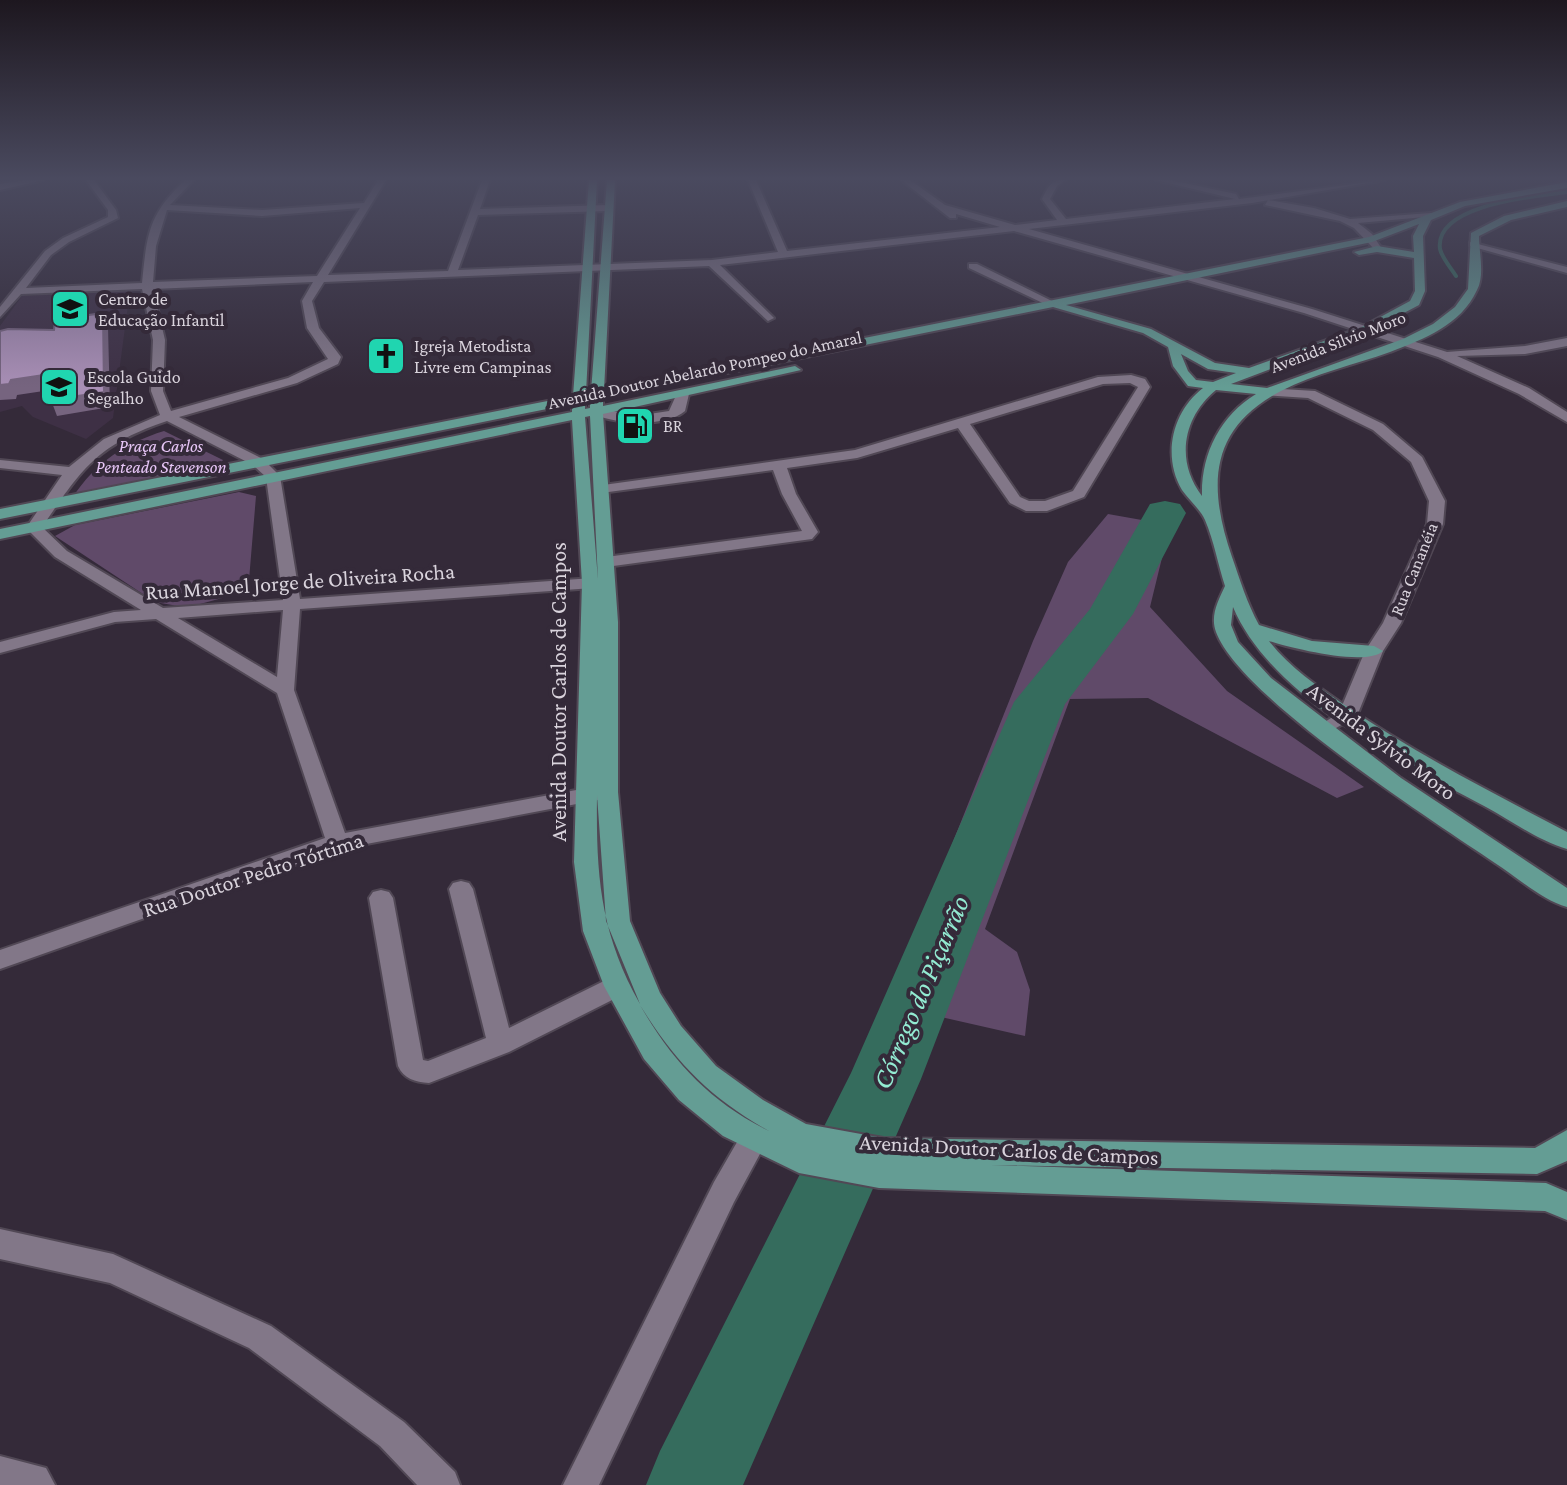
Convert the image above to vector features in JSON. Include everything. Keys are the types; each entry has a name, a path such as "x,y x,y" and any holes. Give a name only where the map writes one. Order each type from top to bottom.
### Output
{"main road":[{"name":"Avenida Doutor Carlos de Campos","path":"590,249 586,270 588,405 601,576"},
{"name":"Avenida Doutor Carlos de Campos","path":"604,249 607,270 588,405 601,489 601,576 596,792 585,862 595,931 617,986 653,1051 689,1092 733,1127 754,1139 881,1163 1546,1197 1567,1206"},
{"name":"Avenida Doutor Abelardo Pompeo do Amaral","path":"0,534 273,476 815,353 1184,278 1344,249"},
{"name":"Avenida Doutor Abelardo Pompeo do Amaral","path":"683,394 1203,284 1351,249"},
{"name":"Avenida Doutor Abelardo Pompeo do Amaral","path":"1393,249 1418,256"},
{"path":"1211,517 1187,486 1178,460 1177,449 1184,418 1194,402 1213,386 1364,330 1415,303 1420,291 1418,249"},
{"name":"Avenida Silvio Moro","path":"1473,249 1475,278 1469,297 1448,318 1405,342 1268,392 1238,415 1218,441 1209,464 1211,517 1251,628 1276,662 1347,716 1430,767 1567,841"},
{"path":"1053,304 1147,331 1212,366 1249,371"},
{"path":"1174,345 1183,376 1192,383 1268,392"},
{"path":"815,353 828,363"},
{"name":"Avenida Doutor Abelardo Pompeo do Amaral","path":"0,514 258,462 588,405"},
{"name":"Avenida Sylvio Moro","path":"1234,586 1221,612 1224,631 1264,682 1322,730 1428,808 1567,899"},
{"path":"1251,628 1316,647 1374,651"},
{"name":"Avenida Doutor Carlos de Campos","path":"596,792 618,921 649,997 672,1034 707,1074 800,1147"},
{"name":"Avenida Doutor Carlos de Campos","path":"881,1163 1537,1161 1565,1148 1567,1143"}],"street":[{"path":"0,314 53,249"},
{"path":"152,249 147,286 159,340 157,391 167,416 258,462 273,476 292,604 285,690 337,842"},
{"path":"285,690 61,554 34,528 72,472 113,441 167,416 270,386 334,361 335,357 313,328 307,301 338,249"},
{"path":"451,275 460,249"},
{"path":"781,249 784,256"},
{"path":"19,291 607,270 839,249"},
{"path":"1088,249 1442,354 1513,386 1567,418"},
{"path":"1492,249 1567,270"},
{"path":"712,263 768,318"},
{"path":"973,266 1053,304"},
{"path":"1442,354 1495,352 1567,342"},
{"path":"601,489 857,454 1102,380 1131,379 1141,382 1144,387 1079,494 1047,506 1026,506 1015,500 962,423"},
{"name":"Rua Cananéia","path":"1268,392 1310,394 1358,415 1396,440 1417,460 1437,501 1435,524 1392,623 1374,651 1347,716"},
{"path":"588,405 636,420 673,414 678,411 683,394"},
{"path":"0,464 72,472"},
{"name":"Rua Manoel Jorge de Oliveira Rocha","path":"0,648 114,617 601,576 806,536 810,532 789,494 778,464"},
{"path":"1322,730 1347,716"},
{"name":"Rua Doutor Pedro Tórtima","path":"0,960 337,842 596,792"},
{"path":"461,889 500,1044"},
{"path":"381,898 411,1066 418,1071 429,1072 500,1044 617,986"},
{"path":"581,1485 724,1192 754,1139"},
{"path":"0,1244 113,1269 260,1337 392,1434 442,1485"},
{"path":"0,1474 34,1480 37,1485"}],"shaded area":[{"name":"Escola Guido Segalho","path":"130,290 113,418 86,439 33,417 22,406 0,412 0,326 22,296"}],"green space":[{"name":"Praça Carlos Penteado Stevenson","path":"164,431 223,460 218,467 73,497 91,474 112,456"},
{"path":"239,492 256,496 249,580 226,597 200,604 178,606 155,602 55,536 75,525"},
{"path":"1108,514 1170,525 1150,607 1227,691 1364,787 1337,798 1148,698 1070,699 985,929 1017,952 1030,990 1025,1036 888,1005 1033,641 1068,562"}],"building":[{"path":"103,313 104,392 51,400 51,374 11,380 9,384 0,385 0,331 54,330 55,320"}],"waterway":[{"name":"Córrego do Piçarrão","path":"1440,249 1456,276"},
{"name":"Córrego do Piçarrão","path":"694,1485 885,1079 1040,702 1110,614 1165,513"}],"place":[{"name":"Centro de Educação Infantil","path":"70,309"},
{"name":"Igreja Metodista Livre em Campinas","path":"386,356"},
{"name":"Escola Guido Segalho","path":"59,387"},
{"name":"BR","path":"635,426"}]}
